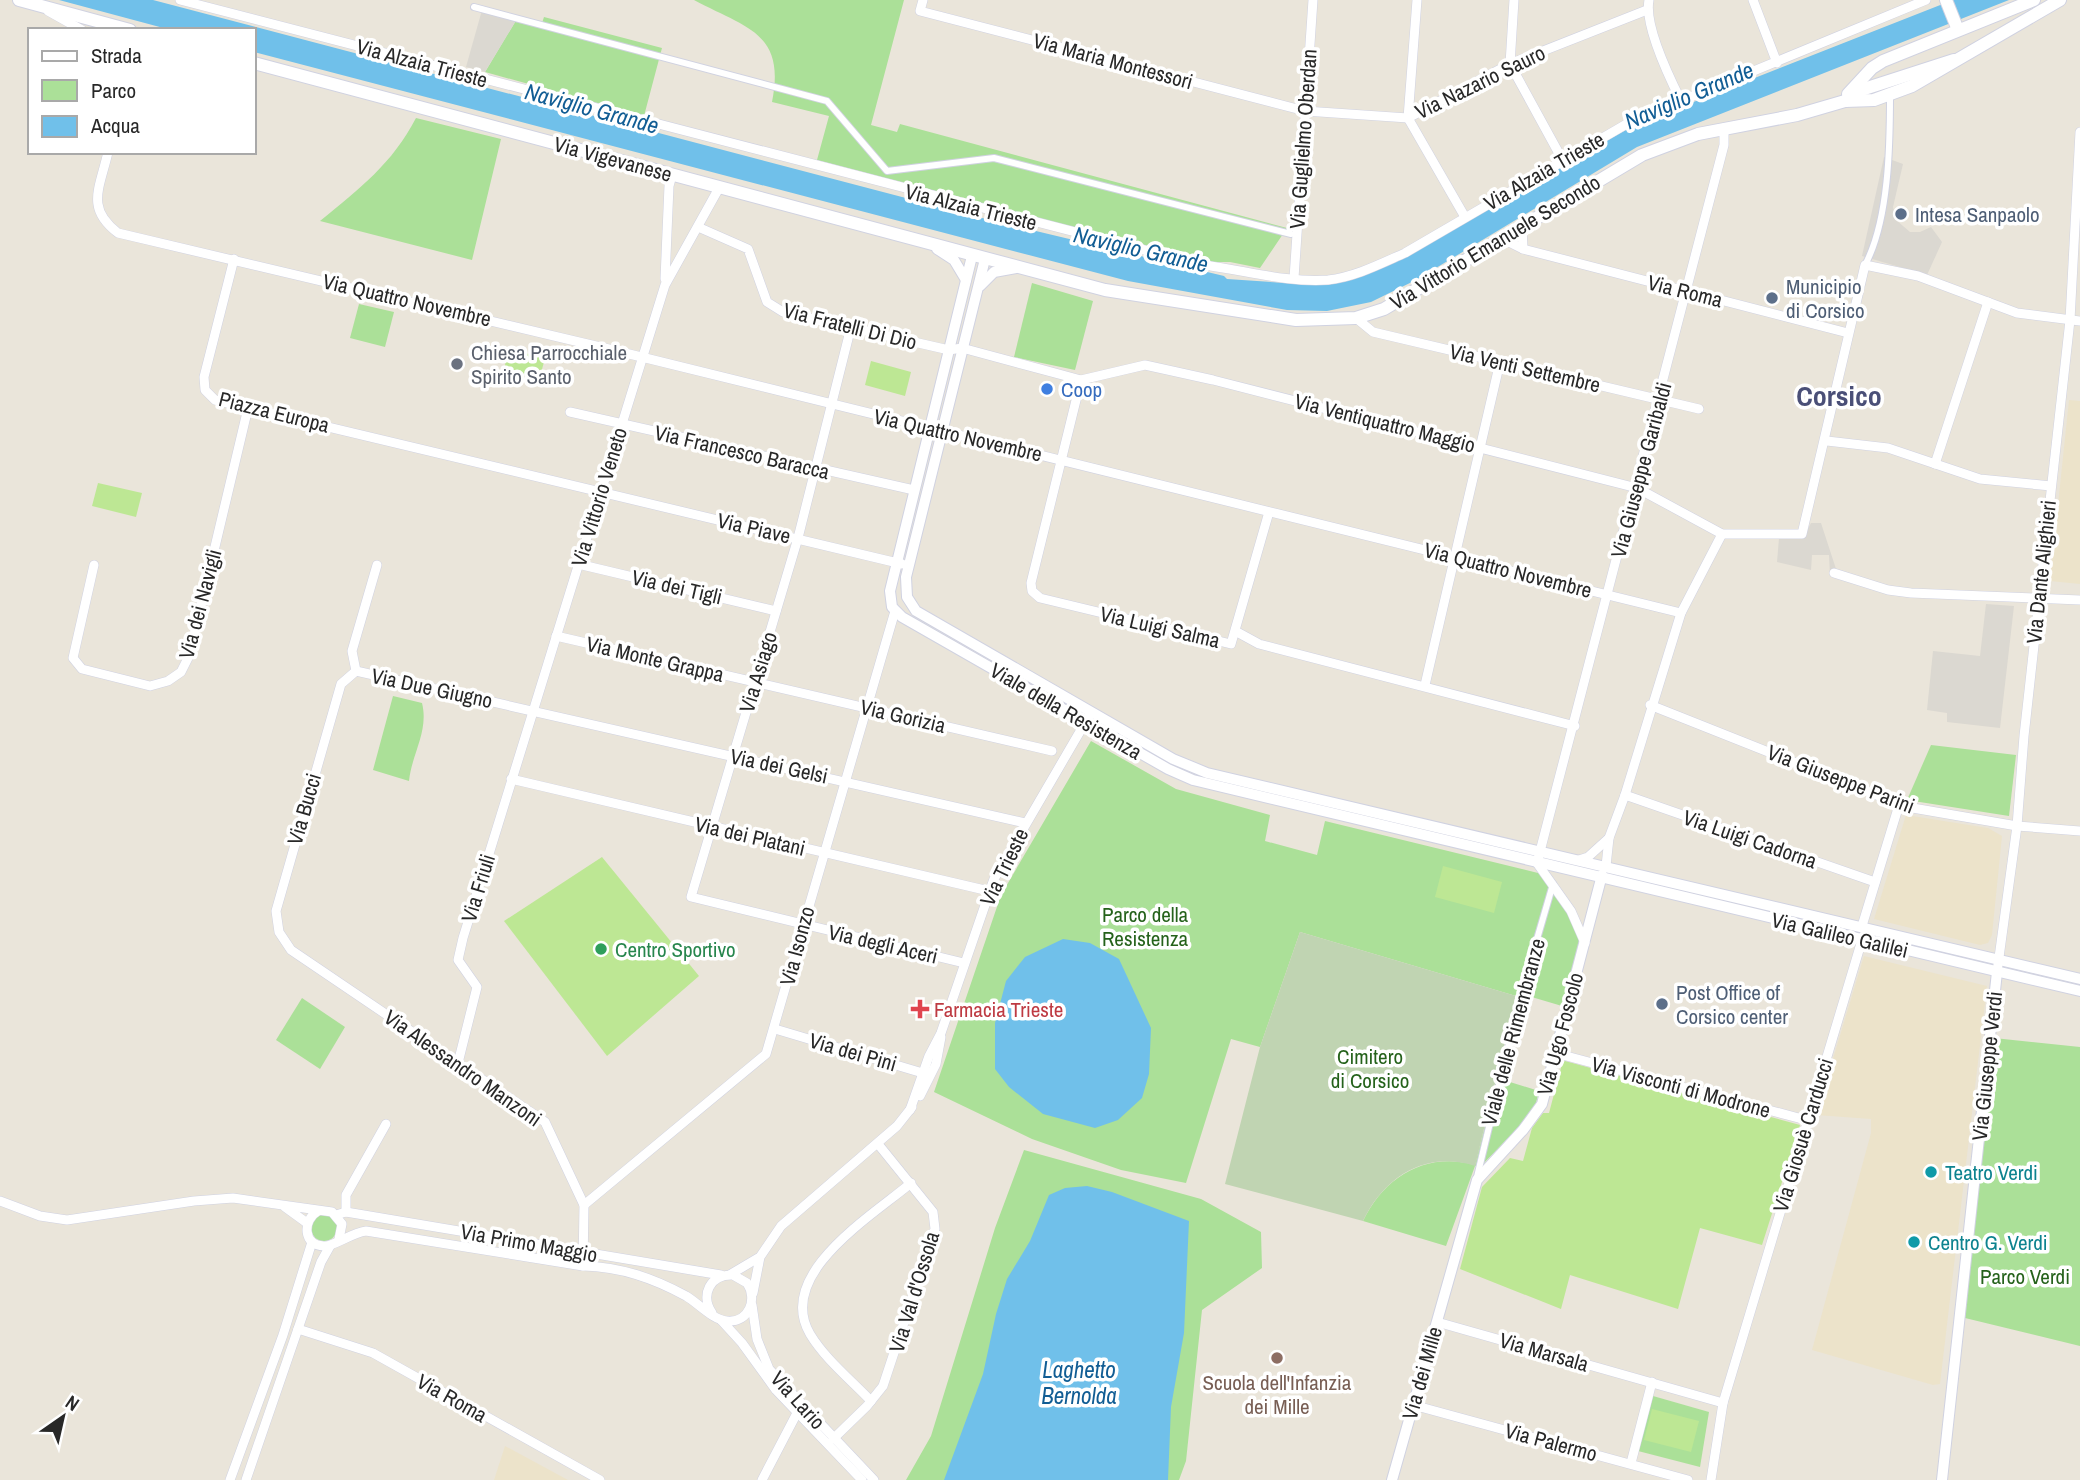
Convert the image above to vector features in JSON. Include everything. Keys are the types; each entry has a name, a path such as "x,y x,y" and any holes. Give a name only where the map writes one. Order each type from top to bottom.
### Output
{"main road":[{"path":"19,0 123,28"},
{"path":"1946,0 1960,27"},
{"path":"1955,0 1960,27"},
{"path":"1845,101 1872,68 1960,27 2034,0"},
{"name":"Via Vittorio Emanuele Secondo","path":"979,257 1105,289 1281,319 1312,321 1356,318 1405,297 1642,155 1679,140 1724,128 1787,117 1845,101 1865,102 1890,95 2060,0"},
{"name":"Via Vittorio Emanuele Secondo","path":"1845,101 1861,90 1954,60"},
{"name":"Via Vigevanese","path":"256,64 979,257"}],"street":[{"name":"Via Alzaia Trieste","path":"180,0 1203,265 1294,278 1329,280 1370,269 1630,122 1926,0"},
{"name":"Via Maria Montessori","path":"923,0 920,11 1305,111"},
{"name":"Via Guglielmo Oberdan","path":"1294,278 1313,0"},
{"path":"1417,0 1408,118 1465,217"},
{"path":"1514,0 1510,64 1562,159"},
{"path":"1753,0 1777,63"},
{"path":"34,4 78,28"},
{"path":"1648,5 1662,56 1681,101"},
{"name":"Via Nazario Sauro","path":"1305,111 1408,118 1510,64 1648,5"},
{"path":"474,7 827,101 887,171 994,158 1292,234"},
{"path":"1890,95 1887,183 1873,248 1865,265 1848,333 1826,441 1888,448 1980,479 2051,486"},
{"name":"Via Giuseppe Garibaldi","path":"1539,857 1660,400 1724,145 1724,128"},
{"name":"Via Dante Alighieri","path":"2017,825 2051,486 2075,321 2080,132"},
{"path":"108,154 96,204 102,221 118,233 234,259"},
{"name":"Via Vittorio Veneto","path":"665,285 672,175"},
{"name":"Via Vittorio Veneto","path":"533,710 640,357 665,285 677,258 719,188"},
{"name":"Via Fratelli Di Dio","path":"698,227 748,249 767,302 774,308 949,350 962,348"},
{"path":"1522,227 1523,249"},
{"name":"Via Roma","path":"1503,239 1523,249 1848,333"},
{"path":"925,243 951,256 966,280"},
{"path":"895,611 890,596 896,562 966,280 979,257"},
{"name":"Viale della Resistenza","path":"979,257 976,292 909,565 905,592 916,611 1188,766 1313,804"},
{"name":"Via Quattro Novembre","path":"234,259 1063,459 1681,613"},
{"name":"Piazza Europa","path":"234,259 204,377 205,390 215,400 600,492"},
{"path":"1865,265 1918,276 2028,316 2075,321"},
{"path":"976,292 994,272 1018,267"},
{"path":"1935,464 1988,302"},
{"name":"Via Venti Settembre","path":"1356,318 1373,332 1699,409"},
{"name":"Via Asiago","path":"803,925 691,897 798,538 851,327"},
{"name":"Via Ventiquattro Maggio","path":"962,348 1081,380 1145,365 1637,488 1722,534 1802,534 1826,441"},
{"path":"1425,685 1500,362"},
{"name":"Via Luigi Salma","path":"1081,380 1031,583 1032,591 1040,598 1231,644 1237,632 1259,644 1575,726"},
{"name":"Via dei Navigli","path":"94,565 73,658 82,669 150,686 168,681 181,672 189,656 248,408"},
{"name":"Via Francesco Baracca","path":"570,412 914,490"},
{"name":"Via Piave","path":"600,492 909,565"},
{"path":"1237,632 1269,512"},
{"name":"Via Ugo Foscolo","path":"1452,1266 1477,1180 1539,1109 1606,866 1609,838 1625,795 1650,705 1681,613 1722,534"},
{"name":"Via dei Tigli","path":"578,564 776,611"},
{"name":"Via Due Giugno","path":"377,565 352,651 356,671 533,710"},
{"path":"1834,573 1841,578 1888,590 2080,600"},
{"name":"Viale della Resistenza","path":"895,611 1085,722 1193,780 1313,804 1539,857 1601,878"},
{"name":"Via Isonzo","path":"584,1206 766,1054 895,611"},
{"name":"Via Monte Grappa","path":"556,636 755,682"},
{"name":"Via Bucci","path":"291,950 279,932 276,911 341,684 356,671"},
{"name":"Via Gorizia","path":"755,682 1052,751"},
{"name":"Via Giuseppe Parini","path":"1650,705 1899,804 2017,825 2080,831"},
{"name":"Via dei Gelsi","path":"533,710 1025,823"},
{"name":"Via Friuli","path":"458,1063 477,987 458,960 533,710"},
{"name":"Via Trieste","path":"725,1275 748,1266 760,1257 790,1217 878,1143 910,1110 939,1054 941,1033 989,891 1025,823 1091,712"},
{"name":"Via dei Platani","path":"511,779 989,891"},
{"name":"Via Luigi Cadorna","path":"1625,795 1875,882"},
{"path":"1862,926 1899,804"},
{"name":"Via Giuseppe Verdi","path":"1942,1480 1998,959 2017,825"},
{"path":"1579,860 1588,857 1609,838"},
{"name":"Viale della Resistenza","path":"1539,857 1579,860 1606,866"},
{"name":"Via Ugo Foscolo","path":"1539,857 1571,911 1584,943"},
{"name":"Via Galileo Galilei","path":"1606,866 2080,979"},
{"name":"Via Galileo Galilei","path":"1601,878 2080,991"},
{"name":"Viale delle Rimembranze","path":"1477,1180 1518,1006 1553,884"},
{"name":"Via degli Aceri","path":"803,925 964,963"},
{"name":"Via Giosuè Carducci","path":"1711,1480 1723,1403 1862,940"},
{"name":"Via Alessandro Manzoni","path":"291,950 545,1122 584,1206 583,1266"},
{"name":"Via dei Pini","path":"775,1029 927,1074"},
{"name":"Via Visconti di Modrone","path":"1555,1053 1806,1121"},
{"path":"246,1480 321,1262 330,1246 339,1239 346,1195 386,1124"},
{"name":"Via Val d'Ossola","path":"833,1438 871,1401 889,1371 935,1229 933,1212 878,1143"},
{"path":"871,1401 809,1332 803,1301 806,1284 822,1258 911,1183"},
{"path":"0,1201 40,1216 67,1220 194,1201 233,1198 341,1214"},
{"path":"282,1205 307,1223"},
{"path":"318,1211 307,1223 306,1233 312,1242 330,1246"},
{"name":"Via Primo Maggio","path":"341,1214 725,1275"},
{"name":"Via Primo Maggio","path":"339,1239 366,1231 633,1273 676,1291 712,1313"},
{"path":"230,1480 312,1242"},
{"name":"Via Trieste","path":"752,1301 760,1257"},
{"name":"Via dei Mille","path":"1392,1480 1452,1266"},
{"path":"725,1275 743,1279 750,1288 752,1301 742,1317 732,1321 721,1320 708,1307 707,1292 710,1285 725,1275"},
{"name":"Via Lario","path":"752,1301 757,1339 769,1369 874,1480"},
{"name":"Via Lario","path":"721,1320 797,1413 862,1480"},
{"name":"Via Marsala","path":"1437,1322 1723,1403"},
{"name":"Via Roma","path":"298,1329 373,1353 600,1480"},
{"path":"1631,1463 1652,1382"},
{"name":"Via Palermo","path":"1413,1405 1688,1480"},
{"path":"762,1480 797,1413"}],"shaded area":[{"path":"482,10 517,19 485,72 466,67"},
{"path":"1884,157 1903,164 1893,207 1896,220 1910,232 1920,232 1931,227 1942,242 1927,275 1862,256"},
{"path":"2069,400 2080,401 2080,584 2050,581"},
{"path":"1811,523 1821,523 1837,572 1830,575 1829,555 1812,555 1811,570 1777,562 1779,538 1803,538"},
{"path":"1986,604 2014,606 2000,728 1947,722 1947,713 1927,710 1933,651 1980,656"},
{"path":"1906,815 1988,828 2002,836 1992,935 1988,943 1980,945 1874,919"},
{"path":"1864,956 1987,986 1940,1384 1933,1385 1812,1350 1871,1133 1871,1119 1816,1115"},
{"path":"505,1446 568,1480 494,1480"}],"green space":[{"path":"694,0 904,0 871,125 897,132 900,124 1287,228 1260,268 1230,262 1205,262 817,160 829,116 772,102 775,79 773,60 767,46 745,26"},
{"path":"518,17 542,23 544,17 662,48 644,116 485,72"},
{"path":"416,118 501,139 472,260 320,221 386,162"},
{"path":"1032,283 1093,301 1075,370 1014,357"},
{"path":"359,304 394,312 385,347 350,338"},
{"path":"509,349 545,358 540,377 504,369"},
{"path":"871,361 911,372 905,396 865,385"},
{"path":"98,483 142,493 136,517 92,506"},
{"path":"393,696 422,703 424,713 422,733 409,781 373,770"},
{"name":"Parco della Resistenza","path":"1091,741 1176,789 1270,815 1265,841 1317,855 1325,821 1542,874 1570,917 1582,947 1562,1006 1518,993 1516,996 1300,932 1260,1047 1231,1039 1186,1183 1121,1170 1032,1139 934,1092 1001,895"},
{"path":"1931,745 2016,755 2009,816 1907,800"},
{"name":"Centro Sportivo","path":"602,857 699,976 607,1056 504,921"},
{"path":"1443,866 1502,882 1494,913 1435,897"},
{"name":"Cimitero di Corsico","path":"1300,932 1516,996 1475,1166 1440,1162 1408,1171 1382,1192 1363,1221 1225,1184 1260,1047"},
{"path":"302,998 345,1027 320,1069 276,1040"},
{"name":"Parco Verdi","path":"1994,1038 2080,1047 2080,1346 1965,1318"},
{"path":"1565,1061 1800,1125 1762,1245 1700,1228 1678,1309 1570,1275 1561,1309 1460,1269 1482,1187 1510,1158 1523,1161 1532,1128 1543,1113 1549,1113"},
{"path":"1497,1078 1539,1091 1534,1111 1483,1164 1475,1166 1446,1246 1363,1221 1382,1192 1408,1171 1440,1162 1475,1165"},
{"name":"Laghetto Bernolda","path":"1024,1150 1201,1199 1261,1232 1262,1268 1202,1310 1186,1461 1179,1480 906,1480 931,1436 995,1228"},
{"path":"324,1215 333,1219 337,1228 333,1237 324,1241 315,1237 311,1228 315,1219"},
{"path":"1653,1396 1709,1412 1700,1467 1638,1451"},
{"path":"1652,1409 1699,1421 1691,1452 1644,1440"}],"water":[{"path":"59,0 153,0 982,218 1224,276 1227,279 1316,285 1369,273 1635,125 1953,0 2009,0 1637,147 1416,280 1371,302 1327,311 1287,310 1128,281 256,53 256,28 164,28"},
{"path":"1063,939 1090,943 1119,959 1151,1028 1149,1074 1142,1098 1118,1120 1095,1128 1043,1114 1009,1087 995,1069 995,1023 1006,981 1025,957"},
{"name":"Laghetto Bernolda","path":"1087,1186 1112,1192 1189,1221 1184,1333 1171,1407 1168,1480 944,1480 983,1374 1007,1279 1030,1241 1049,1195 1065,1188"}],"place":[{"name":"Intesa Sanpaolo","path":"1901,214"},
{"name":"Municipio di Corsico","path":"1772,298"},
{"name":"Chiesa Parrocchiale Spirito Santo","path":"457,364"},
{"name":"Coop","path":"1047,389"},
{"name":"Centro Sportivo","path":"601,949"},
{"name":"Post Office of Corsico center","path":"1662,1004"},
{"name":"Farmacia Trieste","path":"920,1009"},
{"name":"Teatro Verdi","path":"1931,1172"},
{"name":"Centro G. Verdi","path":"1914,1242"},
{"name":"Scuola dell'Infanzia dei Mille","path":"1277,1358"}],"district":[{"name":"Corsico","path":"1839,396"}],"water label":[{"name":"Naviglio Grande","path":"1689,95"},
{"name":"Naviglio Grande","path":"592,108"},
{"name":"Naviglio Grande","path":"1141,249"}]}
